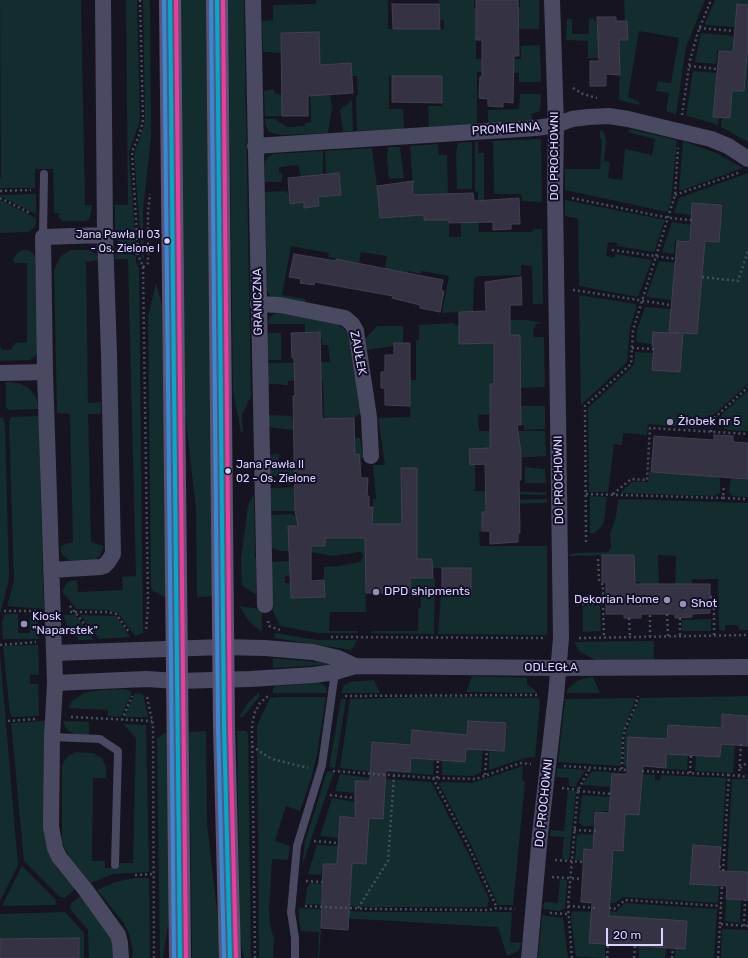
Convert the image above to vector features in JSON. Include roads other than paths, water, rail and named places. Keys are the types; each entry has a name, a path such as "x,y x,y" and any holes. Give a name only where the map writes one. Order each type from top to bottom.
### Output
{"main road":[{"path":"170,0 180,958"},
{"path":"217,0 223,680 230,958"}],"street":[{"path":"51,570 101,567 108,562 113,554 110,362 105,234 103,0"},
{"name":"GRANICZNA","path":"253,0 265,605"},
{"name":"DO PROCHOWNI","path":"529,958 547,765 561,638 555,194 556,125 552,0"},
{"name":"PROMIENNA","path":"255,146 536,128 556,125 572,119 588,116 609,116 628,119 711,139 728,146 744,165"},
{"path":"105,234 43,237 45,372 55,683 52,737 51,827 55,848 59,857 89,895 118,936 121,958"},
{"name":"ZAUŁEK","path":"258,304 280,305 345,318 352,324 356,331 369,417 371,456"},
{"path":"0,373 45,372"},
{"name":"ODLEGŁA","path":"54,653 223,646 312,652 338,658 354,666"},
{"name":"ODLEGŁA","path":"55,683 146,679 177,681 223,680 314,675 335,672 354,666 558,668 748,667"}],"lane":[{"path":"43,237 44,174"},
{"path":"295,958 295,938 291,912 297,846 321,770 332,703 335,672"},
{"path":"52,737 100,739 118,751 115,865"}],"place":[{"name":"Jana Pawła II 03 - Os. Zielone I","path":"167,241"},
{"name":"Żłobek nr 5","path":"670,422"},
{"name":"Jana Pawła II 02 - Os. Zielone","path":"228,471"},
{"name":"DPD shipments","path":"376,592"},
{"name":"Dekorian Home","path":"667,600"},
{"name":"Shot","path":"683,604"},
{"name":"Kiosk \"Naparstek\"","path":"24,624"}]}
